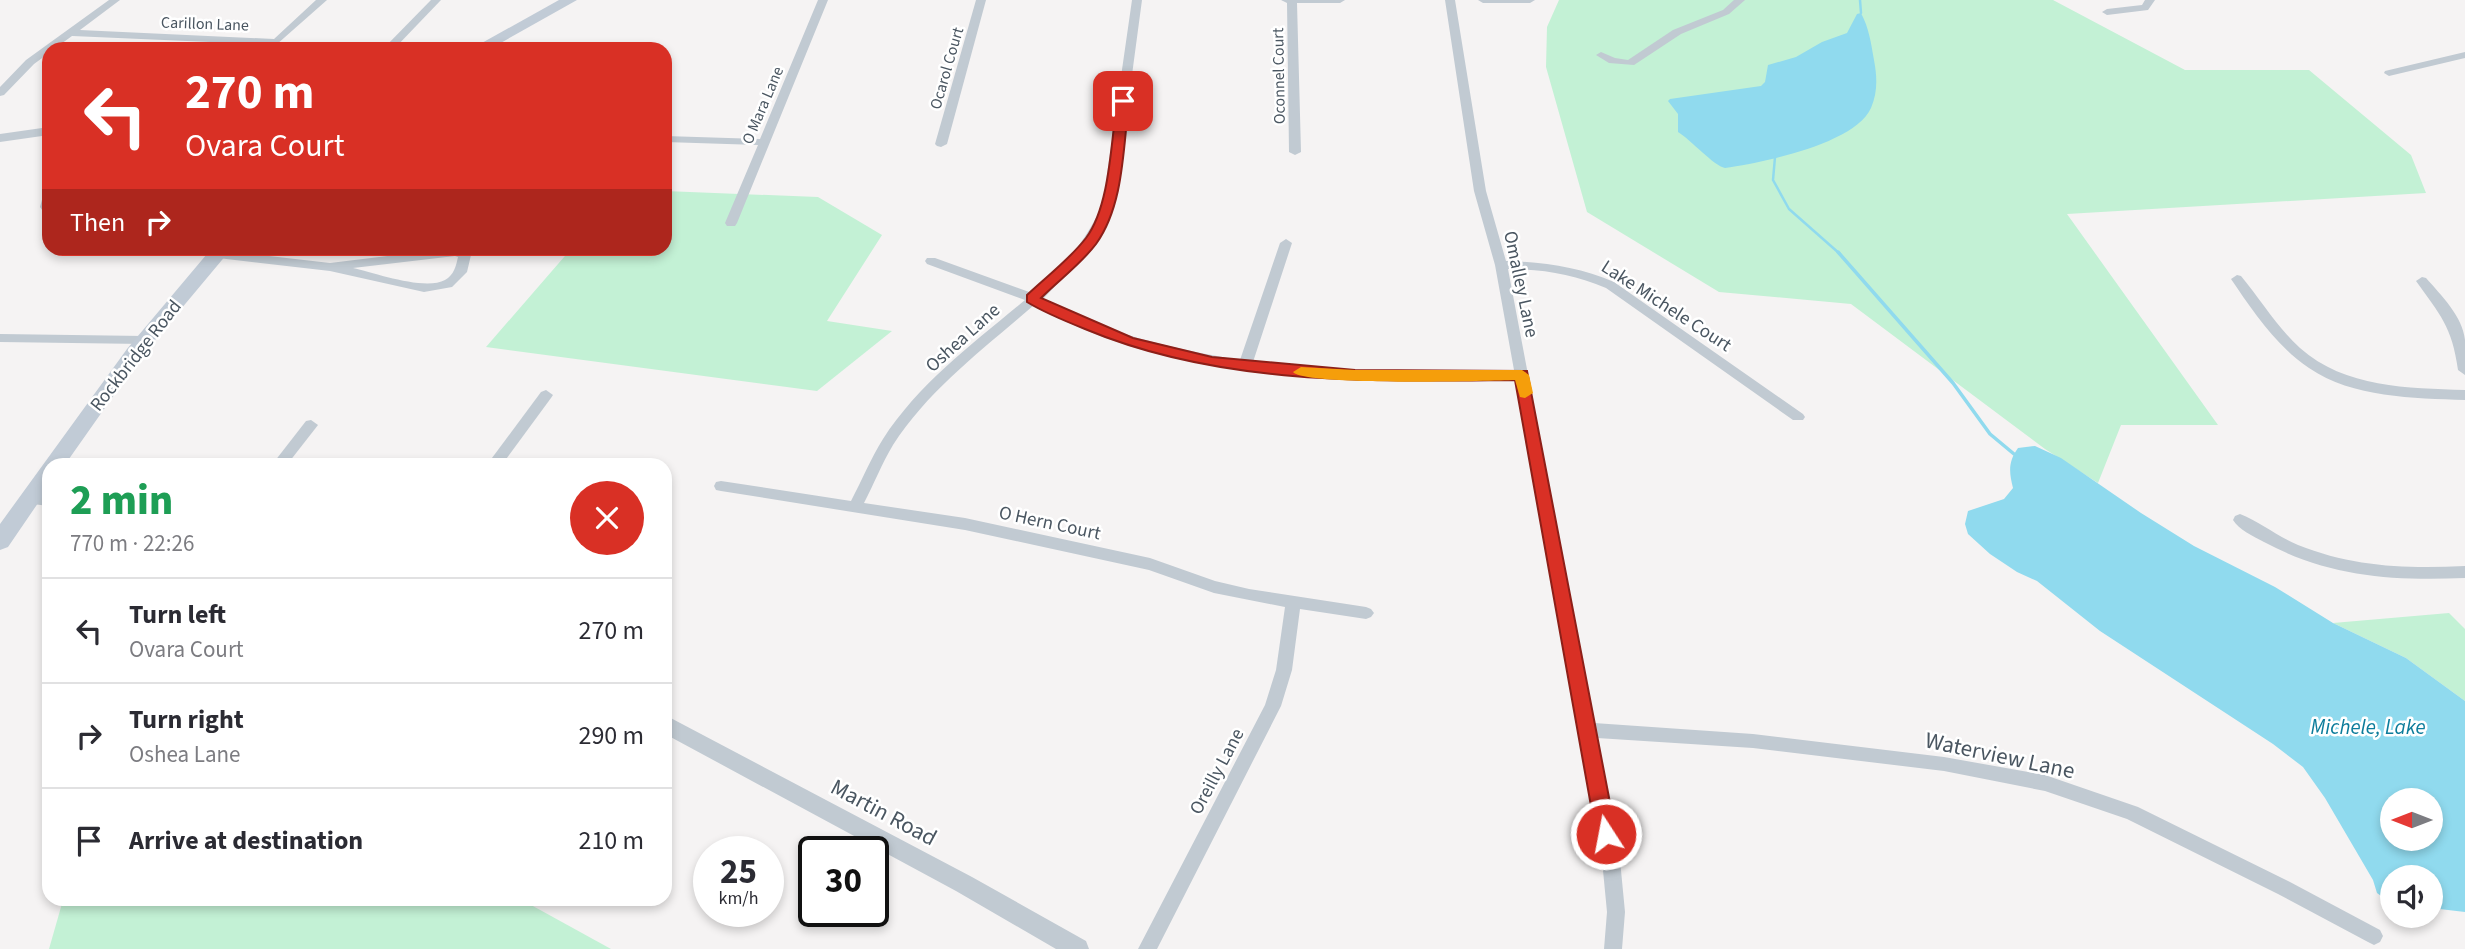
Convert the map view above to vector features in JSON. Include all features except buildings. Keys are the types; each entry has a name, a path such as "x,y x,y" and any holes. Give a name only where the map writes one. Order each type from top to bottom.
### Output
{"main road":[{"path":"493,42 570,0"},
{"name":"Rockbridge Road","path":"58,458 106,388 216,256"},
{"path":"0,541 40,498"}],"street":[{"path":"58,42 115,0"},
{"name":"Carillon Lane","path":"70,33 276,42 322,0"},
{"path":"395,42 436,0"},
{"name":"O Mara Lane","path":"732,223 823,0"},
{"name":"Ocarol Court","path":"941,144 981,0"},
{"name":"Oshea Lane","path":"856,505 892,436 917,405 961,360 1090,243 1106,213 1137,0"},
{"path":"1284,0 1340,0"},
{"name":"Oconnel Court","path":"1292,0 1295,152"},
{"name":"Omalley Lane","path":"1450,0 1480,191 1501,265 1611,860 1616,912 1613,949"},
{"path":"1483,0 1530,0"},
{"path":"1601,55 1613,61 1630,64 1677,32 1727,12 1740,0"},
{"path":"2107,12 2145,8 2151,1"},
{"path":"0,93 42,53"},
{"path":"2389,73 2465,55"},
{"path":"0,138 42,132"},
{"path":"672,139 764,142"},
{"path":"1245,366 1286,243"},
{"path":"254,256 330,267 425,288 448,284 461,272 465,256"},
{"path":"330,267 422,256"},
{"path":"931,261 1032,298 1046,307 1129,342 1171,354 1245,366 1355,376 1522,375"},
{"name":"Lake Michele Court","path":"1501,265 1556,267 1589,275 1610,285 1798,417"},
{"path":"2237,279 2296,351 2328,373 2365,386 2414,393 2465,395"},
{"path":"2422,282 2448,311 2462,341 2465,370"},
{"path":"0,338 144,340"},
{"path":"499,458 546,395"},
{"path":"284,458 311,425"},
{"name":"O Hern Court","path":"721,486 856,505 1060,543 1150,565 1214,587 1366,613"},
{"path":"2240,520 2266,538 2322,559 2389,573 2465,572"},
{"name":"Oreilly Lane","path":"1147,949 1273,706 1284,670 1293,602"},
{"name":"Martin Road","path":"672,728 964,884 1078,949"},
{"name":"Waterview Lane","path":"1586,730 1664,733 1766,743 1944,764 2045,783 2132,813 2374,936"}],"green space":[{"path":"1559,0 2053,0 2185,70 2309,70 2411,155 2426,193 2067,214 2218,425 2121,425 2098,483 2045,449 1851,304 1719,292 1587,212 1546,67 1547,27"},
{"path":"672,191 818,197 882,235 827,321 892,331 817,391 486,347 565,256 672,256"},
{"path":"2449,613 2465,629 2465,701 2406,658 2333,623"},
{"path":"61,906 533,906 611,949 49,949"}],"water":[{"path":"1861,13 1871,42 1876,90 1871,108 1862,121 1847,132 1806,150 1725,168 1715,163 1678,132 1678,114 1668,101 1670,99 1761,86 1765,82 1768,65 1796,57 1822,42 1847,33 1857,14"},
{"name":"Michele, Lake","path":"2035,446 2061,458 2194,546 2275,587 2333,623 2406,658 2465,701 2465,912 2443,909 2443,865 2380,865 2380,895 2377,893 2373,880 2325,798 2303,767 2273,744 2100,631 2037,581 2017,572 1990,554 1968,534 1965,524 1968,511 2004,499 2013,488 2010,467 2018,448"}],"waterway":[{"path":"1860,0 1861,13"},
{"path":"1775,157 1773,180 1789,209 1839,253"},
{"path":"1839,253 1953,383 1990,434 2014,454"}],"slow traffic":[{"path":"1301,372 1355,376 1522,375 1525,393"}],"route":[{"path":"1123,101 1109,202 1102,223 1090,243 1032,298 1046,307 1129,342 1212,362 1355,376 1522,375 1606,834"}]}
